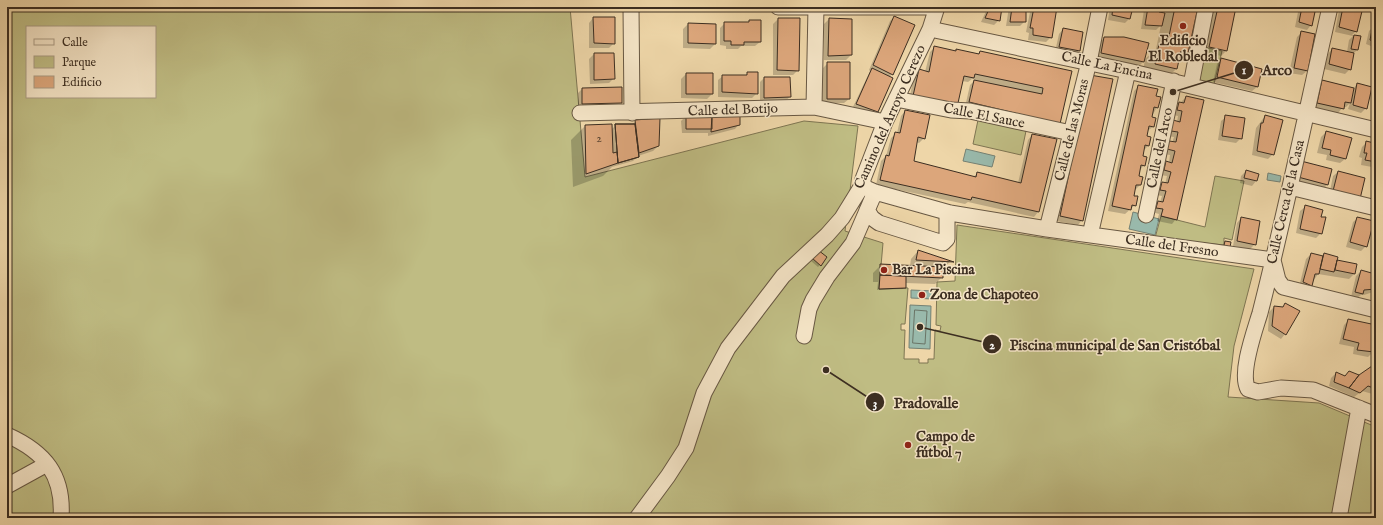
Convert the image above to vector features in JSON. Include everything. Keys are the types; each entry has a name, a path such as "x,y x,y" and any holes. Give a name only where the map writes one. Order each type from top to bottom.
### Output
{"street":[{"path":"631,7 632,112"},
{"path":"778,7 927,7"},
{"path":"814,107 816,7"},
{"name":"Camino del Arroyo Cerezo","path":"637,518 668,476 686,448 704,393 728,348 784,276 828,235 869,188 863,179 885,122 930,29 937,7"},
{"name":"Calle de las Moras","path":"1047,229 1089,62 1100,7"},
{"path":"1191,85 1206,7"},
{"name":"Calle Cerca de la Casa","path":"1330,7 1273,260 1247,361 1246,385 1248,389 1254,392 1281,388 1313,390 1358,408"},
{"name":"Calle La Encina","path":"930,29 1174,81 1376,130"},
{"path":"1090,235 1128,71"},
{"name":"Calle del Arco","path":"1146,215 1174,81"},
{"name":"Calle El Sauce","path":"896,99 951,110 970,111 1071,133"},
{"name":"Calle del Botijo","path":"580,113 814,107 885,122"},
{"path":"1290,187 1376,208"},
{"path":"804,336 809,309 813,300 826,277 853,243 859,231 867,210 869,188"},
{"name":"Calle del Fresno","path":"869,188 947,213 1047,229 1273,260"},
{"path":"867,210 872,218 879,223 943,243 947,239 947,213"},
{"path":"1273,260 1278,280 1283,287 1376,310"},
{"path":"1339,518 1358,408 1376,415"},
{"path":"7,435 25,443 47,464 59,484 62,505 61,518"},
{"path":"7,486 47,464"}],"green space":[{"path":"7,7 570,7 585,177 804,121 858,126 845,231 883,243 879,289 908,288 905,324 901,324 901,330 905,330 904,359 919,359 919,363 928,363 928,359 934,359 935,330 940,331 941,326 936,325 937,282 955,281 957,225 1254,269 1234,346 1228,397 1319,403 1376,427 1376,518 7,518"},
{"path":"1204,47 1222,51 1214,84 1197,80"},
{"path":"978,120 1026,131 1021,155 973,144"},
{"path":"1215,176 1244,181 1232,240 1224,238 1224,245 1155,238 1161,216 1205,227"}],"water":[{"path":"966,149 995,156 992,167 963,161"},
{"path":"1268,173 1281,176 1280,182 1267,180"},
{"path":"1133,212 1159,219 1155,235 1129,229"},
{"name":"Zona de Chapoteo","path":"911,290 933,291 933,299 911,298"},
{"path":"910,305 931,306 930,349 909,348"}],"building":[{"path":"990,7 1002,7 1000,21 985,18"},
{"path":"1012,7 1026,7 1026,22 1010,22"},
{"path":"1034,7 1057,7 1052,38 1033,35 1033,28 1030,28"},
{"path":"1113,7 1133,7 1130,19 1112,15"},
{"path":"1148,7 1160,7 1159,12 1165,13 1162,26 1145,25"},
{"name":"Edificio El Robledal","path":"1175,7 1198,7 1188,53 1181,51 1177,69 1155,64 1159,44 1167,46"},
{"path":"1218,7 1236,7 1227,51 1209,47"},
{"path":"1302,7 1316,7 1312,26 1299,22"},
{"path":"1343,7 1363,7 1357,32 1339,27"},
{"path":"894,16 915,25 893,75 873,65"},
{"path":"593,17 615,17 615,44 594,43"},
{"path":"778,18 800,18 799,71 777,70"},
{"path":"829,18 852,19 852,55 828,56"},
{"path":"749,20 761,20 761,42 744,42 744,45 731,45 731,41 724,41 724,22 749,22"},
{"path":"688,23 716,24 716,44 688,43"},
{"path":"1373,25 1376,26 1376,42 1370,40"},
{"path":"1063,28 1083,32 1080,51 1059,47"},
{"path":"1301,31 1315,34 1308,71 1294,68"},
{"path":"1354,35 1361,36 1358,50 1351,49"},
{"path":"1104,37 1124,37 1149,43 1144,62 1101,53"},
{"path":"934,46 979,54 980,51 1072,71 1060,124 969,102 974,80 1042,94 1043,88 975,74 974,78 964,76 958,103 935,101 913,96 919,69 929,72"},
{"path":"1332,48 1354,53 1351,70 1329,64"},
{"path":"594,53 614,53 615,79 594,80"},
{"path":"1221,58 1262,69 1258,87 1217,77"},
{"path":"827,62 850,62 850,99 827,99"},
{"path":"872,68 893,78 878,112 856,104"},
{"path":"1374,71 1376,71 1376,78 1373,78"},
{"path":"747,72 758,72 758,94 722,92 722,75 747,75"},
{"path":"686,73 713,73 713,94 686,94"},
{"path":"1090,75 1113,79 1083,221 1060,216"},
{"path":"764,77 790,77 791,97 764,98"},
{"path":"1322,80 1354,88 1351,103 1345,102 1344,109 1317,103"},
{"path":"1357,83 1372,87 1367,109 1353,105"},
{"path":"1138,85 1158,89 1156,96 1161,97 1158,108 1154,107 1152,117 1156,118 1154,127 1149,126 1147,136 1151,137 1149,146 1145,145 1143,156 1147,157 1145,166 1141,165 1139,176 1143,177 1141,185 1136,185 1134,196 1138,196 1136,206 1132,205 1131,210 1112,206"},
{"path":"622,87 622,103 582,104 582,88"},
{"path":"1186,96 1204,100 1177,220 1161,216 1163,209 1156,208 1158,201 1163,202 1166,191 1160,190 1162,182 1168,183 1171,172 1164,170 1166,161 1172,163 1175,151 1167,149 1169,141 1176,142 1178,132 1171,131 1173,120 1180,122 1182,111 1177,110 1179,102 1184,103"},
{"path":"905,110 930,115 925,139 918,137 914,161 976,177 977,172 1021,183 1032,134 1057,139 1039,212 972,197 971,200 880,180 886,155 889,156 895,132 900,133"},
{"path":"686,115 712,115 712,129 686,129"},
{"path":"712,115 740,116 740,125 711,132"},
{"path":"1225,115 1245,118 1242,139 1222,136"},
{"path":"1265,115 1283,120 1274,155 1257,151 1261,123 1263,123"},
{"path":"660,118 659,146 639,153 635,120"},
{"path":"612,124 613,153 617,152 618,163 586,174 585,125"},
{"path":"615,124 635,124 639,157 618,163"},
{"path":"615,124 635,124 639,157 618,163"},
{"path":"1326,131 1352,138 1346,159 1330,155 1331,150 1322,148"},
{"path":"1366,141 1374,143 1373,146 1376,147 1376,162 1365,160 1367,153 1364,153"},
{"path":"1301,161 1332,169 1328,185 1298,177"},
{"path":"1246,170 1259,174 1257,181 1244,178"},
{"path":"1338,171 1365,178 1360,199 1333,191"},
{"path":"1305,205 1323,210 1321,217 1326,217 1322,234 1300,229"},
{"path":"1241,217 1260,221 1256,245 1237,241"},
{"path":"1357,217 1374,221 1367,247 1350,242"},
{"path":"1225,241 1231,242 1230,247 1224,245"},
{"path":"818,250 827,257 821,266 812,258"},
{"path":"918,250 954,262 916,260"},
{"path":"1311,253 1323,256 1319,274 1315,274 1312,286 1303,282"},
{"path":"1324,253 1338,257 1334,272 1320,269"},
{"path":"1337,260 1357,264 1355,274 1335,270"},
{"path":"880,264 943,267 943,278 880,275"},
{"path":"1376,268 1376,289 1364,290 1363,294 1355,292 1361,270 1375,274"},
{"path":"880,275 906,276 906,288 879,289"},
{"path":"1285,303 1300,311 1286,335 1272,326 1274,306 1283,307"},
{"path":"1348,319 1376,325 1376,344 1374,352 1357,350 1359,343 1343,339"},
{"path":"1372,366 1376,367 1376,389 1368,386 1360,393 1349,388 1359,375"},
{"path":"1349,371 1359,375 1349,388 1334,382 1336,372 1345,376"}],"place":[{"name":"Edificio El Robledal","path":"1183,26"},
{"name":"Arco","path":"1173,92"},
{"name":"Bar La Piscina","path":"884,270"},
{"name":"Zona de Chapoteo","path":"922,295"},
{"name":"Piscina municipal de San Cristóbal","path":"920,327"},
{"name":"Pradovalle","path":"826,370"},
{"name":"Campo de fútbol 7","path":"908,445"}]}
